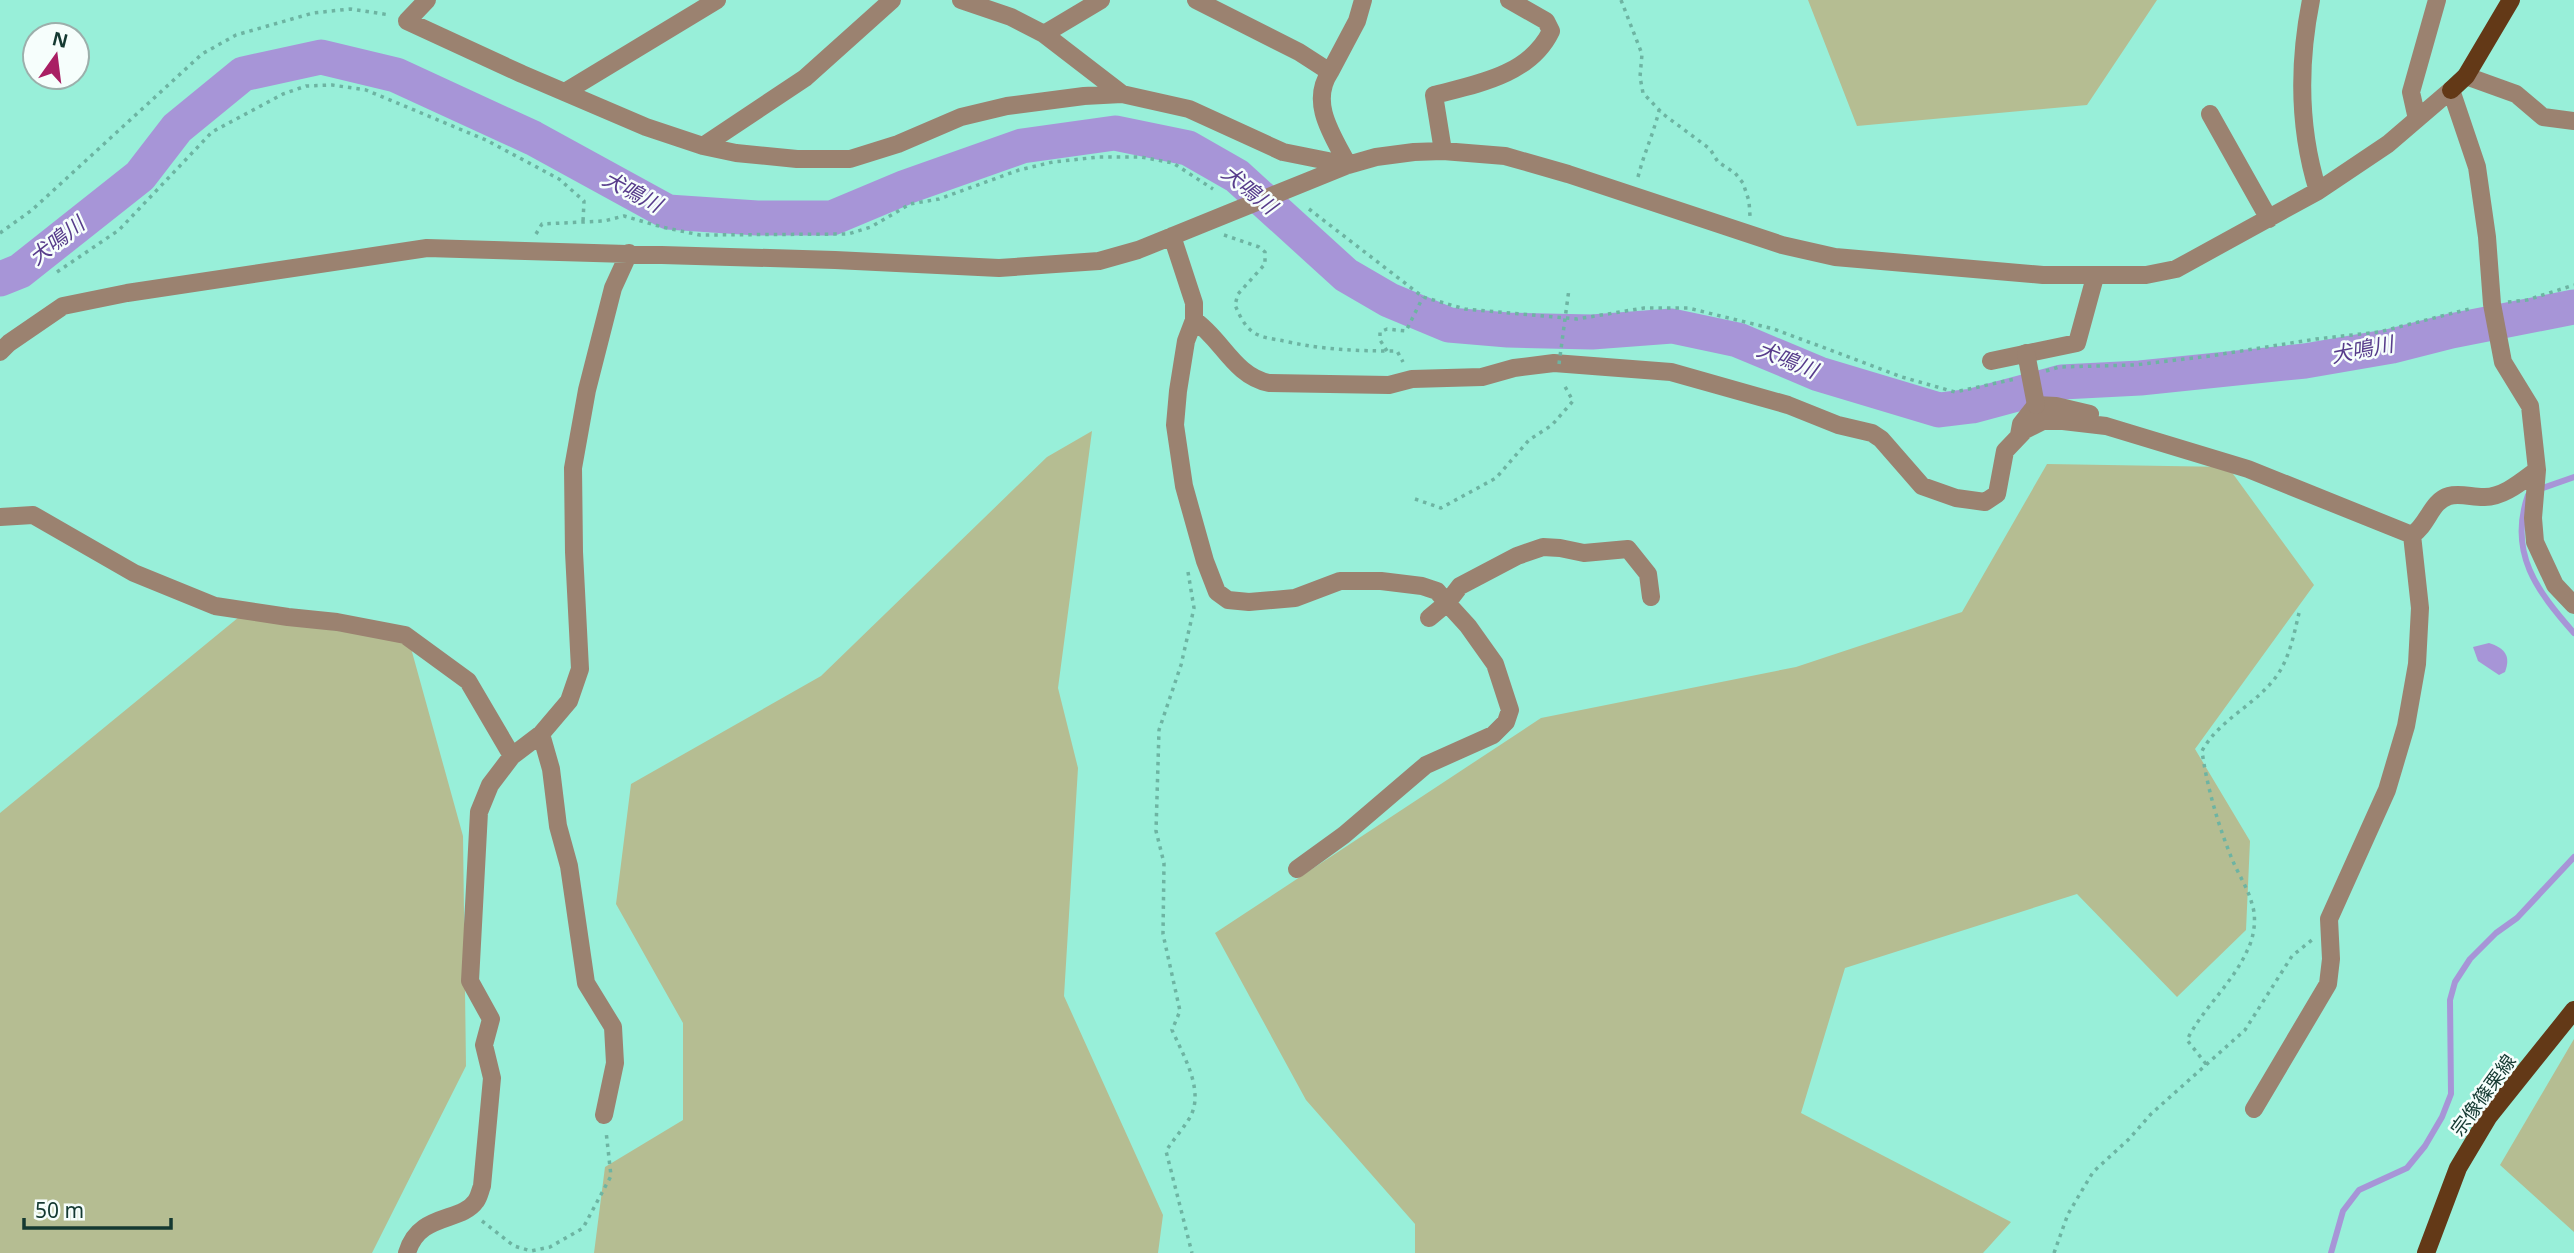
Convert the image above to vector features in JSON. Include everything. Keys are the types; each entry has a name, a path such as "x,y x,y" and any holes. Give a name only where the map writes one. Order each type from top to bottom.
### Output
{"main road":[{"path":"2451,90 2466,76 2511,0"},
{"name":"宗像篠栗線","path":"2426,1253 2458,1168 2489,1116 2574,1010"}],"street":[{"path":"427,0 407,21 646,127 703,146 797,159 850,159 898,145 961,117 1007,106 1122,94 1189,109 1283,152 1348,165"},
{"path":"565,92 717,0"},
{"path":"703,146 805,78 892,0"},
{"path":"961,0 1011,17 1044,34 1122,94"},
{"path":"1044,34 1101,0"},
{"path":"1196,0 1299,51 1330,72"},
{"path":"1348,165 1328,128 1321,106 1322,84 1357,22 1363,0"},
{"path":"1443,151 1434,95 1478,84 1525,64 1545,45 1551,32 1546,21 1509,0"},
{"path":"2311,0 2304,37 2300,95 2312,171 2318,191"},
{"path":"2417,119 2411,92 2437,0"},
{"path":"2466,76 2515,94 2543,117 2574,121"},
{"path":"0,352 62,306 127,293 427,248 999,268 1099,261 1138,250 1348,165 1376,157 1443,151 1504,156 1568,174 1782,245 1835,257 2043,275 2146,275 2176,270 2318,191 2362,163 2451,90 2477,167 2487,237 2492,304 2503,362 2530,405 2536,484 2535,542 2555,585 2574,605"},
{"path":"2210,114 2269,219"},
{"path":"1172,236 1194,303 1194,320 1186,341 1175,425 1185,486 1217,592 1228,600 1249,603 1295,598 1340,581 1381,581 1422,586 1437,591 1468,626 1495,664 1510,710 1506,722 1493,735 1426,765 1344,835 1297,869"},
{"path":"407,1253 419,1232 470,1207 477,1200 482,1186 492,1078 484,1045 491,1020 470,981 479,812 490,785 512,756 541,734 569,701 580,669 573,468 587,390 613,288 629,253"},
{"path":"1991,361 2077,343 2095,277"},
{"path":"1194,320 1209,330 1239,368 1255,380 1269,383 1389,385 1412,379 1482,377 1514,368 1560,372 1671,372 1788,405 1838,425 1872,433 1881,439 1922,486 1956,498 1985,502 1997,494 2005,451 2025,430 2043,421 2106,426 2248,469 2412,535"},
{"path":"2019,436 2021,424 2036,405 2026,353"},
{"path":"2036,405 2056,406 2099,416 2106,426"},
{"path":"2412,535 2422,529 2437,502 2450,495 2486,498 2514,486 2536,484"},
{"path":"0,517 33,515 134,573 215,606 337,622 405,635 468,681 512,756"},
{"path":"2254,1109 2328,984 2331,959 2329,919 2388,790 2406,726 2417,664 2420,608 2412,535"},
{"path":"1429,618 1447,603 1460,586 1517,556 1543,547 1584,553 1628,549 1648,574 1651,597"},
{"path":"541,734 551,769 558,826 569,866 586,983 614,1027 615,1063 604,1115"}],"path":[{"path":"1621,0 1642,54 1640,77 1643,93 1659,111 1701,141 1718,162 1735,173 1743,183 1749,201 1750,216 1746,233"},
{"path":"0,233 32,210 202,54 236,35 313,13 350,9 394,15 407,21"},
{"path":"57,272 119,230 212,132 283,94 306,86 332,85 366,90 486,141 559,179 584,201 583,222"},
{"path":"1634,197 1645,149 1650,144 1659,111"},
{"path":"525,250 542,224 624,216 700,235 848,234 871,227 910,204 939,199 1018,170 1053,162 1099,157 1141,157 1173,163 1213,189"},
{"path":"1309,209 1423,297 1465,309 1577,319 1644,308 1688,308 1774,329 1902,377 1955,392 2024,377"},
{"path":"1216,217 1225,236 1259,247 1265,252 1265,264 1238,293 1235,305 1252,332 1313,348 1359,352 1397,351 1412,379"},
{"path":"2035,374 2059,367 2160,362 2379,332 2492,304 2527,300 2574,285"},
{"path":"1415,499 1441,508 1496,478 1529,440 1552,425 1573,401 1560,372 1569,289"},
{"path":"1387,351 1380,340 1380,332 1387,329 1406,331 1423,297"},
{"path":"1187,568 1194,608 1181,665 1159,730 1156,831 1164,863 1163,934 1180,1011 1172,1030 1193,1080 1194,1100 1190,1117 1166,1151 1192,1253"},
{"path":"2206,1064 2187,1040 2194,1025 2242,961 2249,948 2254,924 2253,905 2231,857 2207,785 2202,751 2220,725 2249,704 2277,676 2291,645 2299,613"},
{"path":"2054,1253 2068,1214 2093,1172 2129,1139 2151,1114 2245,1030 2292,956 2314,938 2328,939"},
{"path":"470,1207 476,1217 514,1245 531,1251 550,1247 583,1228 611,1176 604,1115"}],"green space":[{"path":"1808,0 2157,0 2087,105 1857,126"},
{"path":"1092,431 1058,688 1078,768 1064,996 1163,1215 1158,1253 594,1253 605,1167 683,1120 683,1023 616,904 631,784 821,676 1047,457"},
{"path":"2047,464 2228,467 2314,585 2195,749 2250,841 2246,930 2177,997 2077,894 1845,968 1801,1113 2011,1222 1983,1253 1415,1253 1415,1224 1306,1100 1215,933 1541,718 1796,667 1962,612"},
{"path":"239,617 409,641 463,836 466,1066 372,1253 0,1253 0,813"},
{"path":"2574,1039 2574,1232 2500,1165"}],"shaded area":[{"path":"2489,643 2503,650 2507,657 2505,672 2499,675 2478,661 2473,647"}],"waterway":[{"name":"犬鳴川","path":"0,279 20,271 140,176 177,128 243,74 321,57 396,75 533,138 668,212 757,218 832,218 906,187 1022,146 1115,133 1188,148 1237,176 1346,275 1389,300 1449,325 1508,330 1592,332 1672,326 1738,340 1819,374 1939,410 1972,406 2062,382 2140,378 2305,361 2392,346 2451,331 2574,307"},
{"path":"2537,490 2574,477"},
{"path":"2528,495 2523,516 2524,553 2538,586 2574,633"},
{"path":"2331,1253 2343,1211 2359,1190 2407,1168 2425,1146 2442,1117 2451,1094 2450,1000 2455,982 2470,959 2496,933 2517,918 2574,857"}]}
